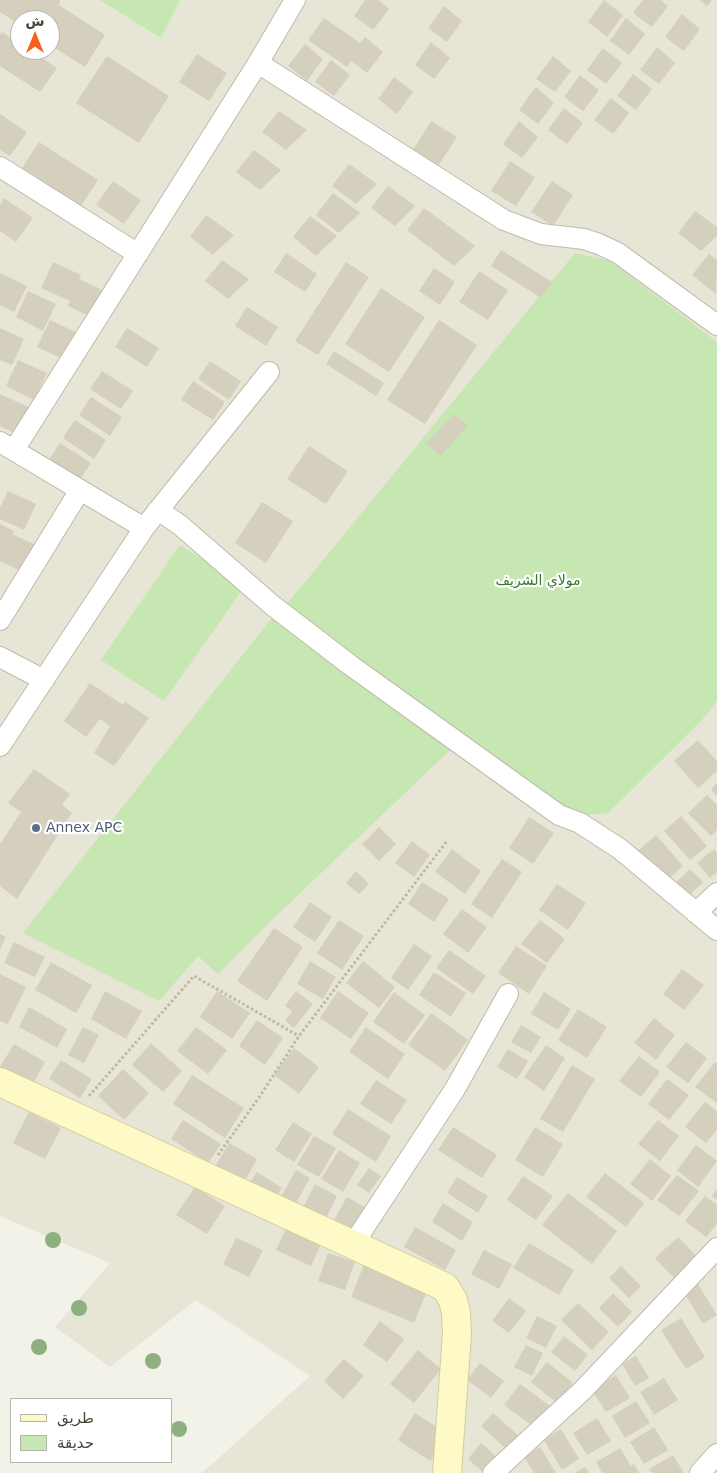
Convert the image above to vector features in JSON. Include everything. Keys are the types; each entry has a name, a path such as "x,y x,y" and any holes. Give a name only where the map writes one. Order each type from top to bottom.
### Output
{"street":[{"path":"144,528 7,446 138,254 258,63 295,0"},
{"path":"258,63 504,220 541,234 584,239 618,253 717,325"},
{"path":"0,167 138,254"},
{"path":"0,746 144,528 270,372"},
{"path":"0,620 80,490"},
{"path":"158,510 220,557 272,605 350,665 559,815 580,823 620,849 717,930"},
{"path":"0,657 44,680"},
{"path":"696,913 717,893"},
{"path":"352,1246 455,1089 508,994"},
{"path":"0,1082 352,1246 445,1287 453,1300 457,1334 447,1473"},
{"path":"493,1473 583,1390 717,1248"},
{"path":"700,1473 717,1454"}],"path":[{"path":"203,1176 260,1096 299,1036 447,841"},
{"path":"72,1115 194,976 299,1036"}],"shaded area":[{"path":"0,0 717,0 717,1473 202,1473 310,1376 196,1300 110,1367 55,1327 110,1263 0,1216"}],"green space":[{"path":"100,0 180,0 161,38"},
{"name":"مولاي الشريف","path":"575,253 610,261 717,342 717,701 701,721 608,813 585,815 563,811 451,749 218,974 198,956 159,1001 23,933 275,614 382,690 287,604"},
{"path":"180,545 245,586 164,701 101,660"}],"building":[{"path":"0,0 60,0 59,5 105,35 85,67 60,51 60,10 10,10 10,18 0,12"},
{"path":"365,0 378,0 389,9 373,30 354,16"},
{"path":"604,0 623,15 607,37 588,22"},
{"path":"643,0 661,0 668,6 652,27 633,13"},
{"path":"699,0 712,0 707,6"},
{"path":"444,6 462,21 447,42 428,28"},
{"path":"682,14 700,29 684,51 665,37"},
{"path":"324,18 360,43 365,37 383,52 367,73 351,61 347,67 308,40"},
{"path":"626,18 645,34 629,55 610,41"},
{"path":"2,32 10,37 10,60 45,60 57,68 40,92 0,66 0,35"},
{"path":"431,42 450,58 434,79 415,65"},
{"path":"305,44 323,59 307,81 288,66"},
{"path":"657,47 675,63 659,84 640,70"},
{"path":"603,48 622,63 606,84 587,70"},
{"path":"197,54 227,73 209,101 179,82"},
{"path":"107,56 169,96 139,143 76,103"},
{"path":"553,56 571,71 555,92 536,79"},
{"path":"331,60 350,75 334,96 315,82"},
{"path":"633,74 652,89 636,110 617,96"},
{"path":"580,75 599,90 583,111 564,97"},
{"path":"394,77 413,92 397,114 378,99"},
{"path":"536,87 554,103 538,124 519,110"},
{"path":"611,98 629,113 613,134 594,120"},
{"path":"564,108 583,123 567,144 548,130"},
{"path":"279,111 307,130 286,150 262,132"},
{"path":"0,114 27,132 10,156 0,150"},
{"path":"431,121 457,137 438,166 413,150"},
{"path":"519,121 538,137 522,158 503,144"},
{"path":"39,142 98,180 81,206 22,168"},
{"path":"254,150 281,170 260,190 236,172"},
{"path":"510,161 535,177 516,206 491,191"},
{"path":"349,164 377,184 356,204 332,186"},
{"path":"113,181 141,200 124,224 96,205"},
{"path":"552,181 573,195 553,226 531,212"},
{"path":"388,186 415,206 395,226 371,208"},
{"path":"333,193 360,213 339,233 316,215"},
{"path":"4,198 33,218 16,242 0,231 0,205"},
{"path":"424,208 475,246 454,266 431,248 434,244 430,248 407,230"},
{"path":"695,211 717,227 717,236 701,251 678,233"},
{"path":"206,215 234,235 213,255 190,237"},
{"path":"310,216 337,236 316,256 293,237"},
{"path":"501,250 552,282 541,298 491,266"},
{"path":"286,253 317,274 305,292 274,272"},
{"path":"709,254 717,260 716,294 692,275"},
{"path":"222,260 249,279 228,299 205,281"},
{"path":"53,262 81,275 79,279 108,293 96,319 68,306 70,301 41,288"},
{"path":"346,262 369,277 318,355 295,341"},
{"path":"434,268 455,282 440,305 419,291"},
{"path":"479,271 508,290 488,320 459,302"},
{"path":"0,273 27,286 14,312 0,305"},
{"path":"381,288 425,317 389,372 345,344"},
{"path":"28,291 56,304 43,331 16,317"},
{"path":"247,307 278,327 266,346 235,326"},
{"path":"50,320 78,333 65,360 37,347"},
{"path":"439,320 477,345 425,424 387,400"},
{"path":"0,328 24,339 12,365 0,360"},
{"path":"127,328 159,348 147,367 115,347"},
{"path":"334,351 384,383 376,396 326,364"},
{"path":"18,360 47,373 34,400 6,386"},
{"path":"210,361 241,381 229,400 198,379"},
{"path":"102,371 133,391 121,409 90,389"},
{"path":"193,381 225,402 213,420 181,400"},
{"path":"0,394 28,407 16,434 0,426"},
{"path":"91,397 122,417 110,436 79,415"},
{"path":"454,414 468,426 440,456 426,443"},
{"path":"75,420 106,440 94,459 63,438"},
{"path":"60,443 91,463 79,481 48,461"},
{"path":"309,446 348,471 326,504 287,479"},
{"path":"8,491 36,504 24,530 0,519 0,508"},
{"path":"262,502 293,521 266,563 235,543"},
{"path":"0,524 14,531 12,534 38,546 25,573 0,561"},
{"path":"90,683 123,705 125,702 149,718 114,766 94,753 110,726 100,719 86,737 64,721"},
{"path":"698,740 717,761 717,771 698,788 674,761"},
{"name":"Annex APC","path":"34,769 70,794 62,805 72,813 17,899 0,886 0,844 21,812 8,803"},
{"path":"717,783 717,796 711,790"},
{"path":"707,795 717,805 717,830 711,836 688,813"},
{"path":"681,816 707,846 690,860 664,831"},
{"path":"529,817 554,833 533,864 509,848"},
{"path":"379,827 396,844 379,861 362,844"},
{"path":"656,835 683,866 663,884 635,853"},
{"path":"412,841 430,855 414,877 395,863"},
{"path":"452,849 481,871 465,894 435,872"},
{"path":"714,849 717,853 717,872 710,878 697,863"},
{"path":"502,859 522,872 492,918 471,904"},
{"path":"690,869 703,882 687,898 673,885"},
{"path":"356,871 369,884 359,894 346,883"},
{"path":"422,882 449,899 434,922 408,904"},
{"path":"557,884 586,903 568,930 539,910"},
{"path":"310,902 332,917 315,942 293,927"},
{"path":"462,909 487,927 468,953 443,934"},
{"path":"339,920 364,936 342,970 317,953"},
{"path":"540,920 565,939 547,963 521,944"},
{"path":"274,928 303,947 267,1001 237,981"},
{"path":"0,934 6,937 0,949"},
{"path":"14,942 45,957 35,977 4,963"},
{"path":"414,944 432,956 408,990 391,978"},
{"path":"516,946 547,966 529,994 498,973"},
{"path":"449,950 486,976 473,994 436,968"},
{"path":"310,961 336,977 323,999 297,984"},
{"path":"363,961 395,987 379,1008 346,983"},
{"path":"51,962 92,985 76,1013 35,990"},
{"path":"682,969 704,985 684,1010 663,994"},
{"path":"434,972 466,993 451,1017 419,995"},
{"path":"0,974 26,987 8,1024 0,1021"},
{"path":"105,991 142,1011 126,1039 91,1019"},
{"path":"217,991 250,1013 232,1039 200,1017"},
{"path":"296,991 313,1004 294,1028 285,1021 292,1011 285,1006"},
{"path":"338,991 369,1013 351,1039 320,1018"},
{"path":"394,992 425,1015 404,1044 373,1022"},
{"path":"544,992 571,1009 558,1030 531,1014"},
{"path":"29,1007 67,1029 57,1048 19,1027"},
{"path":"578,1009 607,1027 587,1058 558,1040"},
{"path":"431,1013 468,1040 445,1071 408,1045"},
{"path":"654,1018 675,1035 656,1060 634,1043"},
{"path":"257,1020 283,1038 265,1065 239,1046"},
{"path":"521,1025 541,1037 531,1053 511,1042"},
{"path":"83,1027 99,1035 84,1063 68,1055"},
{"path":"196,1027 227,1050 208,1074 177,1051"},
{"path":"366,1027 405,1054 388,1079 349,1052"},
{"path":"686,1042 707,1058 688,1083 666,1067"},
{"path":"151,1043 182,1071 163,1092 132,1065"},
{"path":"14,1044 45,1062 29,1091 0,1074 0,1067"},
{"path":"546,1045 565,1058 544,1091 524,1077"},
{"path":"294,1048 319,1067 299,1094 274,1075"},
{"path":"508,1049 528,1061 517,1079 497,1067"},
{"path":"639,1056 660,1072 641,1097 619,1081"},
{"path":"61,1060 92,1079 80,1098 49,1079"},
{"path":"715,1062 717,1064 717,1103 695,1087"},
{"path":"572,1065 595,1079 563,1132 540,1119"},
{"path":"123,1069 149,1093 124,1120 98,1096"},
{"path":"192,1075 244,1108 225,1138 173,1104"},
{"path":"667,1079 689,1095 669,1120 648,1104"},
{"path":"376,1080 407,1100 391,1124 360,1104"},
{"path":"705,1102 717,1111 717,1130 706,1143 685,1127"},
{"path":"348,1109 391,1136 376,1162 332,1134"},
{"path":"29,1112 61,1128 45,1159 13,1143"},
{"path":"183,1120 221,1144 208,1163 171,1139"},
{"path":"658,1120 679,1136 660,1161 638,1144"},
{"path":"293,1122 312,1134 294,1162 275,1150"},
{"path":"453,1127 497,1155 482,1178 438,1150"},
{"path":"535,1127 563,1144 543,1177 515,1160"},
{"path":"314,1136 336,1148 319,1177 297,1165"},
{"path":"229,1143 257,1159 242,1186 213,1170"},
{"path":"696,1145 717,1161 698,1187 677,1170"},
{"path":"339,1150 360,1163 343,1192 321,1179"},
{"path":"650,1159 671,1176 652,1201 630,1184"},
{"path":"369,1168 381,1176 369,1193 357,1185"},
{"path":"296,1170 310,1178 293,1208 279,1200"},
{"path":"257,1172 282,1188 275,1198 250,1182"},
{"path":"605,1173 644,1203 626,1227 586,1197"},
{"path":"677,1175 699,1191 679,1216 657,1200"},
{"path":"523,1176 553,1196 536,1220 507,1200"},
{"path":"457,1177 488,1196 478,1213 447,1193"},
{"path":"315,1184 337,1196 323,1224 300,1213"},
{"path":"195,1187 225,1206 207,1234 176,1215"},
{"path":"717,1189 717,1200 712,1196"},
{"path":"568,1193 617,1231 592,1264 542,1225"},
{"path":"705,1196 717,1205 717,1224 706,1237 685,1221"},
{"path":"347,1197 368,1209 354,1232 334,1220"},
{"path":"443,1203 473,1222 462,1241 432,1222"},
{"path":"287,1226 322,1242 311,1266 276,1250"},
{"path":"415,1227 456,1250 445,1270 404,1247"},
{"path":"678,1237 698,1258 676,1280 655,1258"},
{"path":"236,1238 263,1250 249,1277 223,1264"},
{"path":"529,1243 574,1270 559,1295 513,1268"},
{"path":"484,1250 512,1264 499,1289 471,1274"},
{"path":"328,1253 355,1262 345,1290 318,1281"},
{"path":"364,1265 427,1291 414,1323 351,1297"},
{"path":"621,1266 641,1286 629,1298 609,1278"},
{"path":"697,1283 717,1315 703,1324 683,1291"},
{"path":"613,1293 632,1312 618,1327 599,1308"},
{"path":"509,1298 526,1311 509,1333 492,1321"},
{"path":"578,1303 609,1332 592,1350 561,1320"},
{"path":"537,1316 557,1326 546,1348 526,1338"},
{"path":"681,1318 705,1357 686,1369 661,1330"},
{"path":"380,1321 404,1339 387,1362 363,1345"},
{"path":"564,1336 588,1355 575,1371 551,1352"},
{"path":"526,1345 543,1353 532,1376 514,1367"},
{"path":"418,1350 441,1369 414,1403 390,1384"},
{"path":"636,1356 649,1378 635,1386 622,1364"},
{"path":"344,1359 364,1376 343,1399 324,1381"},
{"path":"547,1362 573,1383 557,1403 531,1382"},
{"path":"480,1363 504,1381 491,1398 467,1380"},
{"path":"616,1375 630,1398 606,1412 592,1390"},
{"path":"664,1378 678,1400 654,1415 640,1392"},
{"path":"520,1384 550,1406 534,1427 504,1405"},
{"path":"636,1401 650,1423 625,1438 612,1416"},
{"path":"415,1413 448,1434 430,1461 398,1440"},
{"path":"493,1413 518,1435 505,1448 481,1426"},
{"path":"597,1418 611,1441 587,1455 573,1433"},
{"path":"654,1427 668,1450 644,1464 630,1442"},
{"path":"561,1429 579,1459 562,1470 544,1440"},
{"path":"481,1443 501,1461 484,1473 468,1459"},
{"path":"540,1447 556,1473 534,1473 524,1457"},
{"path":"620,1448 631,1466 634,1464 639,1473 602,1473 596,1462"},
{"path":"673,1455 684,1473 652,1473 649,1469"},
{"path":"585,1467 589,1473 574,1473"}],"place":[{"name":"Annex APC","path":"36,828"}]}
